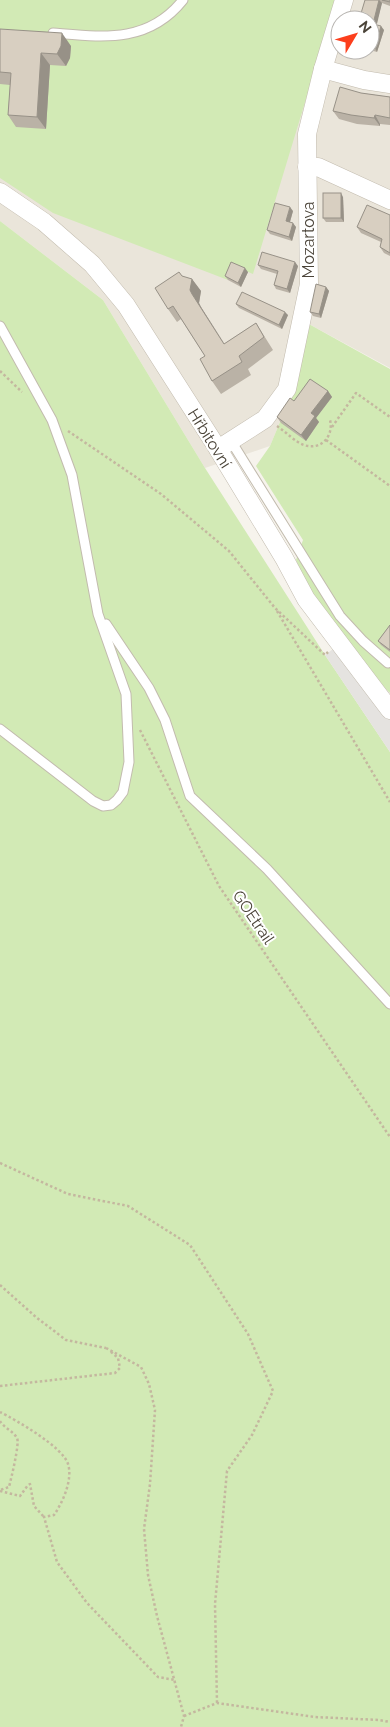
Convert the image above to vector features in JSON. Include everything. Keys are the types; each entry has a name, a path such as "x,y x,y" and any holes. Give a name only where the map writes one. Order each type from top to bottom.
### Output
{"street":[{"name":"Mozartova","path":"224,445 265,419 287,389 309,284 307,134 323,69 344,0"},
{"path":"323,69 364,80 390,84"},
{"path":"307,167 318,168 390,200"},
{"name":"Hřbitovní","path":"0,192 44,222 92,264 126,305 224,445 306,599 390,710"}],"lane":[{"path":"47,33 95,36 132,34 163,20 183,0"},
{"path":"0,326 52,420 72,475 98,614 126,694 129,762 123,792 118,800 111,805 103,806 92,801 0,729"},
{"path":"224,445 340,616 363,641 388,663"},
{"path":"98,614 149,688 161,712 190,796 267,869 390,1004"}],"path":[{"path":"331,428 356,393 390,417"},
{"path":"265,419 303,445 310,446 321,444 330,436 330,420"},
{"path":"52,420 161,494 230,551 275,608 390,802"},
{"path":"326,440 390,486"},
{"path":"275,608 325,655 340,644"},
{"name":"GOEtrail","path":"139,727 219,886 390,1137"},
{"path":"0,1163 68,1194 128,1206 190,1245 248,1334 273,1391 252,1435 227,1471 215,1604 217,1703"},
{"path":"0,1285 37,1318 66,1340 106,1348 141,1367 149,1384 154,1410 150,1484 144,1529 148,1575 184,1716 181,1727"},
{"path":"0,1386 115,1373 120,1368 118,1358 106,1348"},
{"path":"0,1412 50,1444 68,1462 70,1478 59,1507 54,1515 44,1517"},
{"path":"0,1421 18,1438 19,1446 15,1454 9,1487 0,1490"},
{"path":"0,1490 20,1496 28,1484 30,1484 34,1506 44,1517 57,1562 87,1603 158,1677 175,1680"},
{"path":"184,1716 217,1703 316,1717 390,1722"}],"shaded area":[{"path":"0,0 390,0 390,368 307,323 295,386 270,446 205,468 103,300 0,221"},
{"path":"340,644 390,707 390,752 325,655"}],"green space":[{"path":"0,0 336,0 333,10 330,10 330,20 253,274 234,266 228,280 53,213 0,178"},
{"path":"0,221 103,300 205,468 325,655 390,752 390,1727 0,1727"},
{"path":"307,323 390,369 390,693 376,680 311,594 296,560 303,540 256,466 270,446 295,386"}],"building":[{"path":"365,0 379,0 376,10 362,10"},
{"path":"0,29 62,33 61,46 57,54 41,53 37,117 8,115 11,73 0,72"},
{"path":"340,87 361,93 390,97 390,118 375,115 374,118 333,111"},
{"path":"323,193 341,193 341,218 323,218"},
{"path":"275,203 290,207 286,221 293,223 289,237 267,230"},
{"path":"367,205 390,215 390,253 380,247 382,239 357,227"},
{"path":"262,252 295,262 287,289 274,285 278,271 258,265"},
{"path":"231,262 245,268 238,283 225,276"},
{"path":"179,272 182,276 192,279 190,290 224,344 256,323 264,337 239,356 242,362 212,381 200,359 205,356 173,306 168,309 155,288"},
{"path":"316,284 326,287 319,314 310,312"},
{"path":"242,292 285,312 279,325 236,304"},
{"path":"310,379 328,391 311,413 315,416 301,435 277,417 290,398 294,401"},
{"path":"390,625 390,650 378,641"}]}
